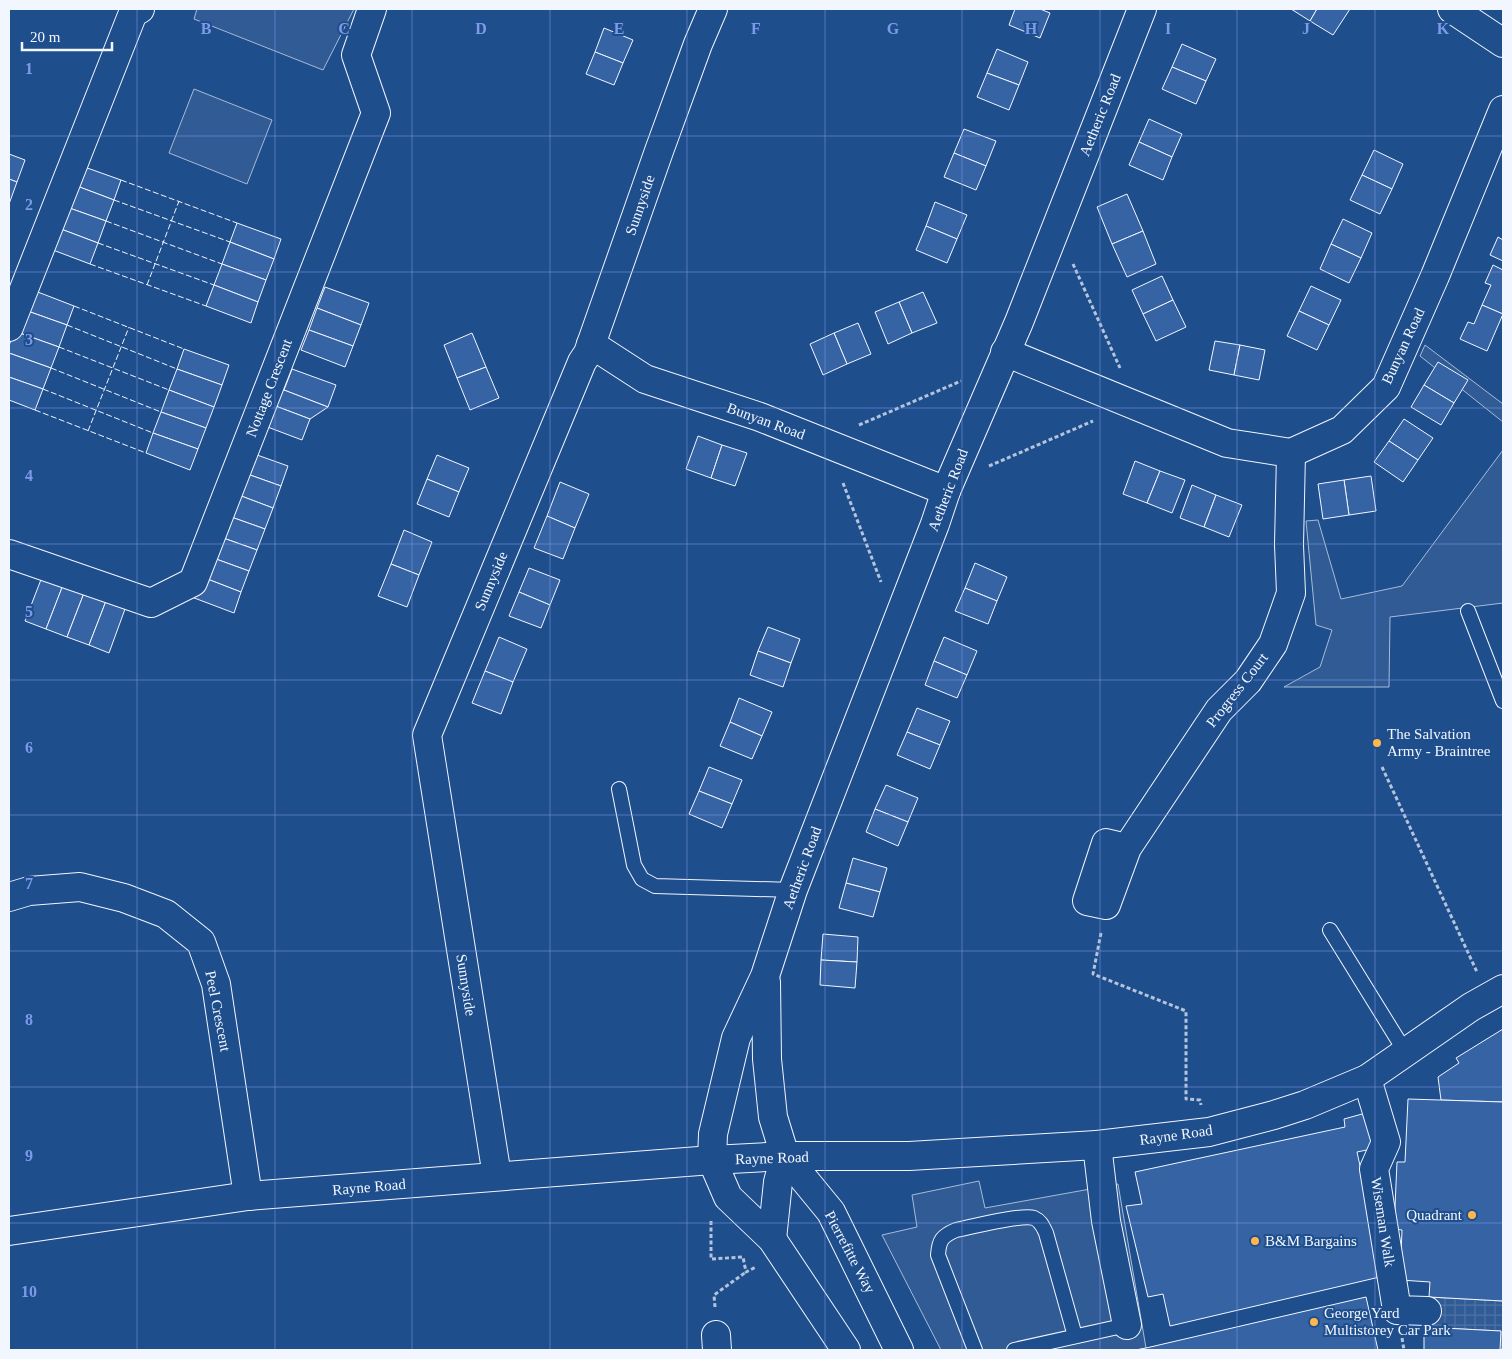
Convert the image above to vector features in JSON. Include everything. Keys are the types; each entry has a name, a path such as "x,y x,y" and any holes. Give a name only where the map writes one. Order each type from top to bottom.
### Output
{"street":[{"path":"9,327 134,13 140,9"},
{"name":"Nottage Crescent","path":"9,554 151,602 193,582 376,113 356,54 372,9"},
{"name":"Sunnyside","path":"497,1176 427,735 578,372 588,354 662,142 713,9"},
{"name":"Aetheric Road","path":"712,1160 713,1134 736,1038 765,976 793,890 935,524 946,491 1050,242 1142,9"},
{"path":"1452,9 1503,43"},
{"name":"Bunyan Road","path":"1291,453 1342,430 1386,387 1435,276 1503,110"},
{"name":"Bunyan Road","path":"591,344 645,379 760,417 946,491"},
{"path":"1005,352 1227,443 1291,453"},
{"name":"Progress Court","path":"1106,905 1087,901 1106,843 1126,848 1220,710 1248,681 1273,644 1292,593 1289,545 1291,453"},
{"name":"Peel Crescent","path":"9,897 29,891 80,888 124,898 166,914 201,942 216,984 248,1196"},
{"name":"Aetheric Road","path":"765,976 767,1059 772,1117 785,1156"},
{"name":"Rayne Road","path":"9,1231 248,1196 712,1160 785,1156 909,1156 1096,1145 1209,1132 1305,1105 1367,1079 1471,1007 1496,993"},
{"name":"Wiseman Walk","path":"1367,1079 1386,1142 1374,1169 1397,1310 1427,1311"},
{"path":"1096,1145 1106,1221 1127,1325"},
{"path":"777,1246 778,1182 785,1156"},
{"name":"Pierrefitte Way","path":"785,1156 831,1212 899,1350"},
{"path":"712,1160 728,1197 777,1246 846,1350"}],"lane":[{"path":"1468,611 1503,701"},
{"path":"619,789 634,864 642,878 654,886 793,890"},
{"path":"1330,930 1406,1053"},
{"path":"975,1350 938,1255 939,1243 946,1234 956,1230 1022,1217 1034,1218 1041,1223 1046,1233 1075,1336"},
{"path":"1014,1350 1127,1325"}],"path":[{"path":"958,463 979,470 1105,415 1117,399 1123,376 1068,253 1050,242"},
{"path":"899,615 886,596 836,466 839,448 848,429 974,375 993,381"},
{"path":"1382,767 1496,993"},
{"path":"1106,905 1093,974 1186,1011 1186,1099 1200,1100 1209,1132"},
{"path":"716,1343 714,1295 777,1246"},
{"path":"711,1259 743,1257 746,1272"}],"shaded area":[{"path":"197,9 354,9 323,70 194,19"},
{"path":"194,89 272,120 247,184 169,153"},
{"path":"1425,345 1503,404 1503,422 1420,356"},
{"path":"1503,450 1503,603 1390,617 1389,687 1284,687 1320,667 1332,630 1316,625 1306,521 1318,520 1341,599 1402,586"},
{"path":"979,1181 985,1208 1118,1184 1146,1348 1136,1350 941,1350 882,1235 917,1227 912,1195"},
{"path":"1503,1289 1503,1349 1501,1349 1501,1331 1424,1327 1429,1297 1502,1301"}],"building":[{"path":"1015,9 1040,9 1050,13 1040,38 1009,25"},
{"path":"1291,9 1317,9 1310,21"},
{"path":"1317,9 1350,9 1333,35 1310,21"},
{"path":"604,28 633,40 623,63 595,52"},
{"path":"1182,44 1216,59 1206,81 1172,67"},
{"path":"997,49 1028,62 1019,85 987,73"},
{"path":"595,52 623,63 614,85 586,74"},
{"path":"1172,67 1206,81 1196,104 1162,89"},
{"path":"987,73 1019,85 1009,110 977,97"},
{"path":"1149,119 1182,134 1172,157 1139,142"},
{"path":"964,129 996,141 986,166 954,153"},
{"path":"1139,142 1172,157 1163,180 1129,165"},
{"path":"1374,150 1403,164 1392,189 1362,175"},
{"path":"954,153 986,166 976,190 944,177"},
{"path":"9,154 25,160 17,182 9,179"},
{"path":"76,164 121,180 114,200 69,183"},
{"path":"1362,175 1392,189 1380,214 1350,200"},
{"path":"9,179 17,182 9,204"},
{"path":"69,183 114,200 106,221 61,205"},
{"path":"1127,194 1143,231 1112,244 1097,207"},
{"path":"935,202 967,215 957,239 926,226"},
{"path":"61,205 106,221 98,243 53,226"},
{"path":"1343,219 1372,233 1361,258 1331,244"},
{"path":"237,223 281,239 274,259 230,242"},
{"path":"53,226 98,243 90,264 45,247"},
{"path":"926,226 957,239 947,263 916,250"},
{"path":"1143,231 1156,264 1127,277 1112,244"},
{"path":"1498,237 1503,240 1503,261 1490,255"},
{"path":"230,242 274,259 266,280 222,264"},
{"path":"1331,244 1361,258 1349,283 1320,269"},
{"path":"222,264 266,280 258,302 214,285"},
{"path":"1493,265 1503,270 1503,314 1482,305 1491,285 1485,283"},
{"path":"1162,276 1173,300 1143,314 1132,290"},
{"path":"214,285 258,302 251,323 206,306"},
{"path":"1311,286 1341,300 1329,325 1299,311"},
{"path":"325,287 369,303 361,325 317,308"},
{"path":"30,289 74,306 67,325 22,309"},
{"path":"923,292 937,323 912,333 899,302"},
{"path":"1173,300 1186,327 1156,341 1143,314"},
{"path":"899,302 912,333 888,344 875,312"},
{"path":"1482,305 1503,314 1487,351 1460,339 1468,322 1474,324"},
{"path":"317,308 361,325 353,346 309,330"},
{"path":"22,309 67,325 59,347 14,331"},
{"path":"1299,311 1329,325 1317,350 1287,336"},
{"path":"858,323 871,354 847,364 834,333"},
{"path":"309,330 353,346 345,367 301,350"},
{"path":"14,331 59,347 51,368 9,353 9,346"},
{"path":"472,333 486,367 457,378 444,345"},
{"path":"834,333 847,364 823,375 810,344"},
{"path":"1215,341 1240,345 1234,375 1209,370"},
{"path":"1240,345 1265,350 1259,380 1234,375"},
{"path":"184,349 229,365 222,385 177,369"},
{"path":"9,353 51,368 43,389 9,377"},
{"path":"1438,362 1468,380 1454,403 1424,385"},
{"path":"486,367 499,398 470,410 457,378"},
{"path":"177,369 222,385 214,407 169,390"},
{"path":"292,369 336,385 328,407 284,390"},
{"path":"9,377 43,389 35,410 9,400"},
{"path":"1424,385 1454,403 1441,425 1411,407"},
{"path":"169,390 214,407 206,428 161,412"},
{"path":"284,390 328,407 310,419 265,402"},
{"path":"265,402 310,419 302,440 257,423"},
{"path":"161,412 206,428 198,449 153,433"},
{"path":"1404,419 1433,438 1418,460 1389,441"},
{"path":"153,433 198,449 190,470 146,453"},
{"path":"698,436 722,445 711,478 686,469"},
{"path":"1389,441 1418,460 1403,482 1374,462"},
{"path":"722,445 747,453 735,486 711,478"},
{"path":"243,450 288,466 281,486 236,470"},
{"path":"437,455 469,468 459,492 427,479"},
{"path":"1135,461 1160,471 1147,503 1123,494"},
{"path":"236,470 281,486 273,508 228,491"},
{"path":"1160,471 1185,480 1172,513 1147,503"},
{"path":"1371,476 1376,511 1349,515 1344,480"},
{"path":"427,479 459,492 449,517 417,504"},
{"path":"1344,480 1349,515 1323,519 1318,484"},
{"path":"560,482 589,494 575,528 547,516"},
{"path":"1192,485 1216,495 1204,527 1180,518"},
{"path":"228,491 273,508 265,529 220,513"},
{"path":"1216,495 1242,505 1229,537 1204,527"},
{"path":"220,513 265,529 257,550 212,534"},
{"path":"547,516 575,528 563,559 534,548"},
{"path":"404,530 432,542 419,575 391,564"},
{"path":"212,534 257,550 249,571 205,555"},
{"path":"205,555 249,571 241,592 197,575"},
{"path":"975,563 1007,577 997,601 965,588"},
{"path":"391,564 419,575 407,607 378,596"},
{"path":"529,568 560,580 550,605 519,592"},
{"path":"197,575 241,592 234,613 189,596"},
{"path":"42,577 63,585 46,629 25,621"},
{"path":"63,585 84,593 67,637 46,629"},
{"path":"965,588 997,601 988,624 955,611"},
{"path":"519,592 550,605 541,628 509,616"},
{"path":"84,593 106,601 89,645 67,637"},
{"path":"106,601 125,609 109,653 89,645"},
{"path":"768,627 800,639 791,663 758,651"},
{"path":"499,637 527,649 513,682 485,671"},
{"path":"944,637 977,651 967,675 934,661"},
{"path":"758,651 791,663 783,687 750,675"},
{"path":"934,661 967,675 957,698 925,685"},
{"path":"485,671 513,682 501,714 472,703"},
{"path":"739,698 772,712 762,736 730,722"},
{"path":"917,708 950,721 940,745 907,732"},
{"path":"730,722 762,736 752,759 720,746"},
{"path":"907,732 940,745 930,769 897,755"},
{"path":"709,767 742,780 732,804 699,791"},
{"path":"886,785 918,798 908,822 875,809"},
{"path":"699,791 732,804 722,828 689,814"},
{"path":"875,809 908,822 898,846 866,832"},
{"path":"853,858 887,868 880,892 846,883"},
{"path":"846,883 880,892 873,917 839,908"},
{"path":"823,934 858,937 857,962 821,960"},
{"path":"821,960 857,962 855,988 820,985"},
{"path":"1503,1029 1503,1102 1441,1100 1438,1077 1459,1063 1456,1058"},
{"path":"1408,1099 1503,1102 1503,1301 1429,1297 1430,1282 1400,1280 1402,1230 1394,1229 1397,1162 1405,1162"},
{"name":"B&M Bargains","path":"1373,1111 1381,1147 1357,1152 1384,1276 1170,1326 1163,1294 1148,1297 1126,1206 1142,1204 1135,1172 1345,1127 1344,1119"},
{"name":"George Yard Multistorey Car Park","path":"1366,1297 1378,1350 1136,1350 1146,1348"},
{"path":"1424,1327 1501,1331 1500,1350 1424,1350"}],"fence":[{"path":"121,180 237,223"},
{"path":"114,200 230,242"},
{"path":"147,285 179,201"},
{"path":"106,221 222,264"},
{"path":"98,243 214,285"},
{"path":"90,264 206,306"},
{"path":"74,306 184,349"},
{"path":"67,325 177,369"},
{"path":"88,431 129,327"},
{"path":"59,347 169,390"},
{"path":"51,368 161,412"},
{"path":"43,389 153,433"},
{"path":"35,410 146,453"}],"place":[{"name":"The Salvation Army - Braintree","path":"1377,743"},
{"name":"Quadrant","path":"1472,1215"},
{"name":"B&M Bargains","path":"1255,1241"},
{"name":"George Yard Multistorey Car Park","path":"1314,1322"}]}
